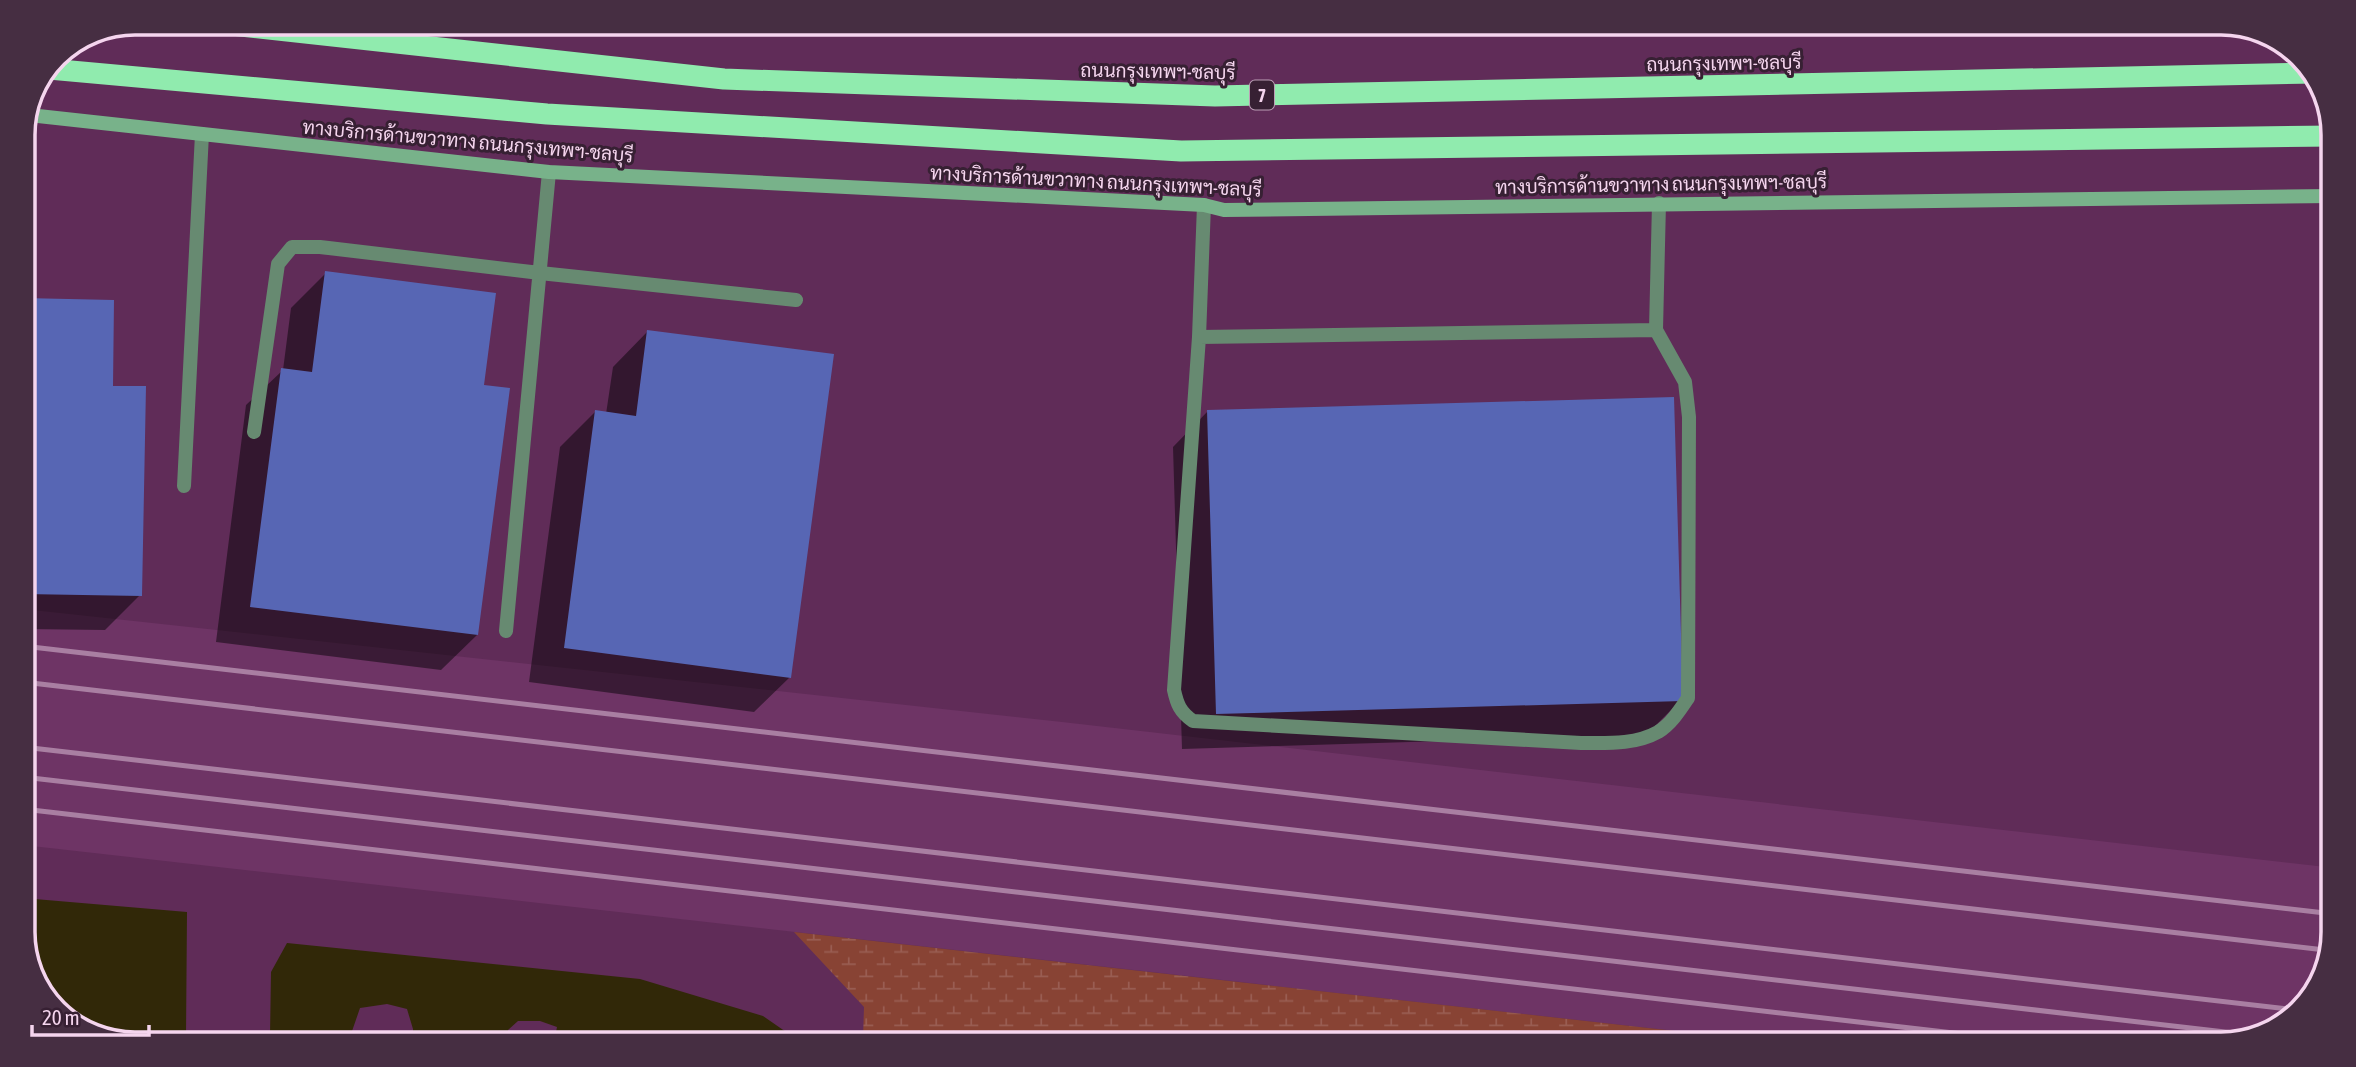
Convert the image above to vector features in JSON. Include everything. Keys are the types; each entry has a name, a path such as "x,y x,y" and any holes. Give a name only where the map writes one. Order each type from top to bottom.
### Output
{"highway":[{"name":"ถนนกรุงเทพฯ-ชลบุรี","path":"322,35 724,79 1215,96 2299,73"},
{"path":"60,70 547,114 1181,151 2321,136"}],"main road":[{"name":"ทางบริการด้านขวาทาง ถนนกรุงเทพฯ-ชลบุรี","path":"37,117 549,172 1204,205 1224,210 2321,196"}],"lane":[{"path":"184,486 202,134"},
{"path":"506,631 549,172"},
{"path":"1204,205 1199,337 1174,690 1183,714 1193,721 1567,743 1619,743 1658,732 1674,718 1688,698 1689,417 1685,382 1656,330 1659,204"},
{"path":"254,432 278,264 292,247 320,247 796,300"},
{"path":"1199,337 1656,330"}],"shaded area":[{"path":"35,610 1062,722 2321,866 2321,932 2319,952 2313,970 2304,988 2287,1007 2253,1027 2221,1032 1684,1032 35,846"},
{"path":"35,899 187,912 186,1032 115,1030 85,1019 64,1003 52,988 40,964 35,939"},
{"path":"287,943 640,979 763,1016 786,1032 556,1032 557,1027 540,1021 518,1021 508,1032 413,1032 407,1009 387,1004 360,1008 352,1032 270,1032 271,972"}],"green space":[{"path":"794,932 1684,1032 863,1032 864,1007"}],"building":[{"path":"325,271 496,293 484,385 510,388 478,635 250,607 281,368 312,372"},
{"path":"35,298 114,300 113,386 146,386 142,596 35,594"},
{"path":"647,330 834,354 791,678 564,648 595,410 636,416"},
{"path":"1674,397 1683,701 1216,714 1207,410"}],"railway":[{"path":"35,647 2321,913"},
{"path":"35,683 2319,949"},
{"path":"35,748 2285,1009"},
{"path":"35,778 2223,1032"},
{"path":"35,810 1945,1032"}]}
